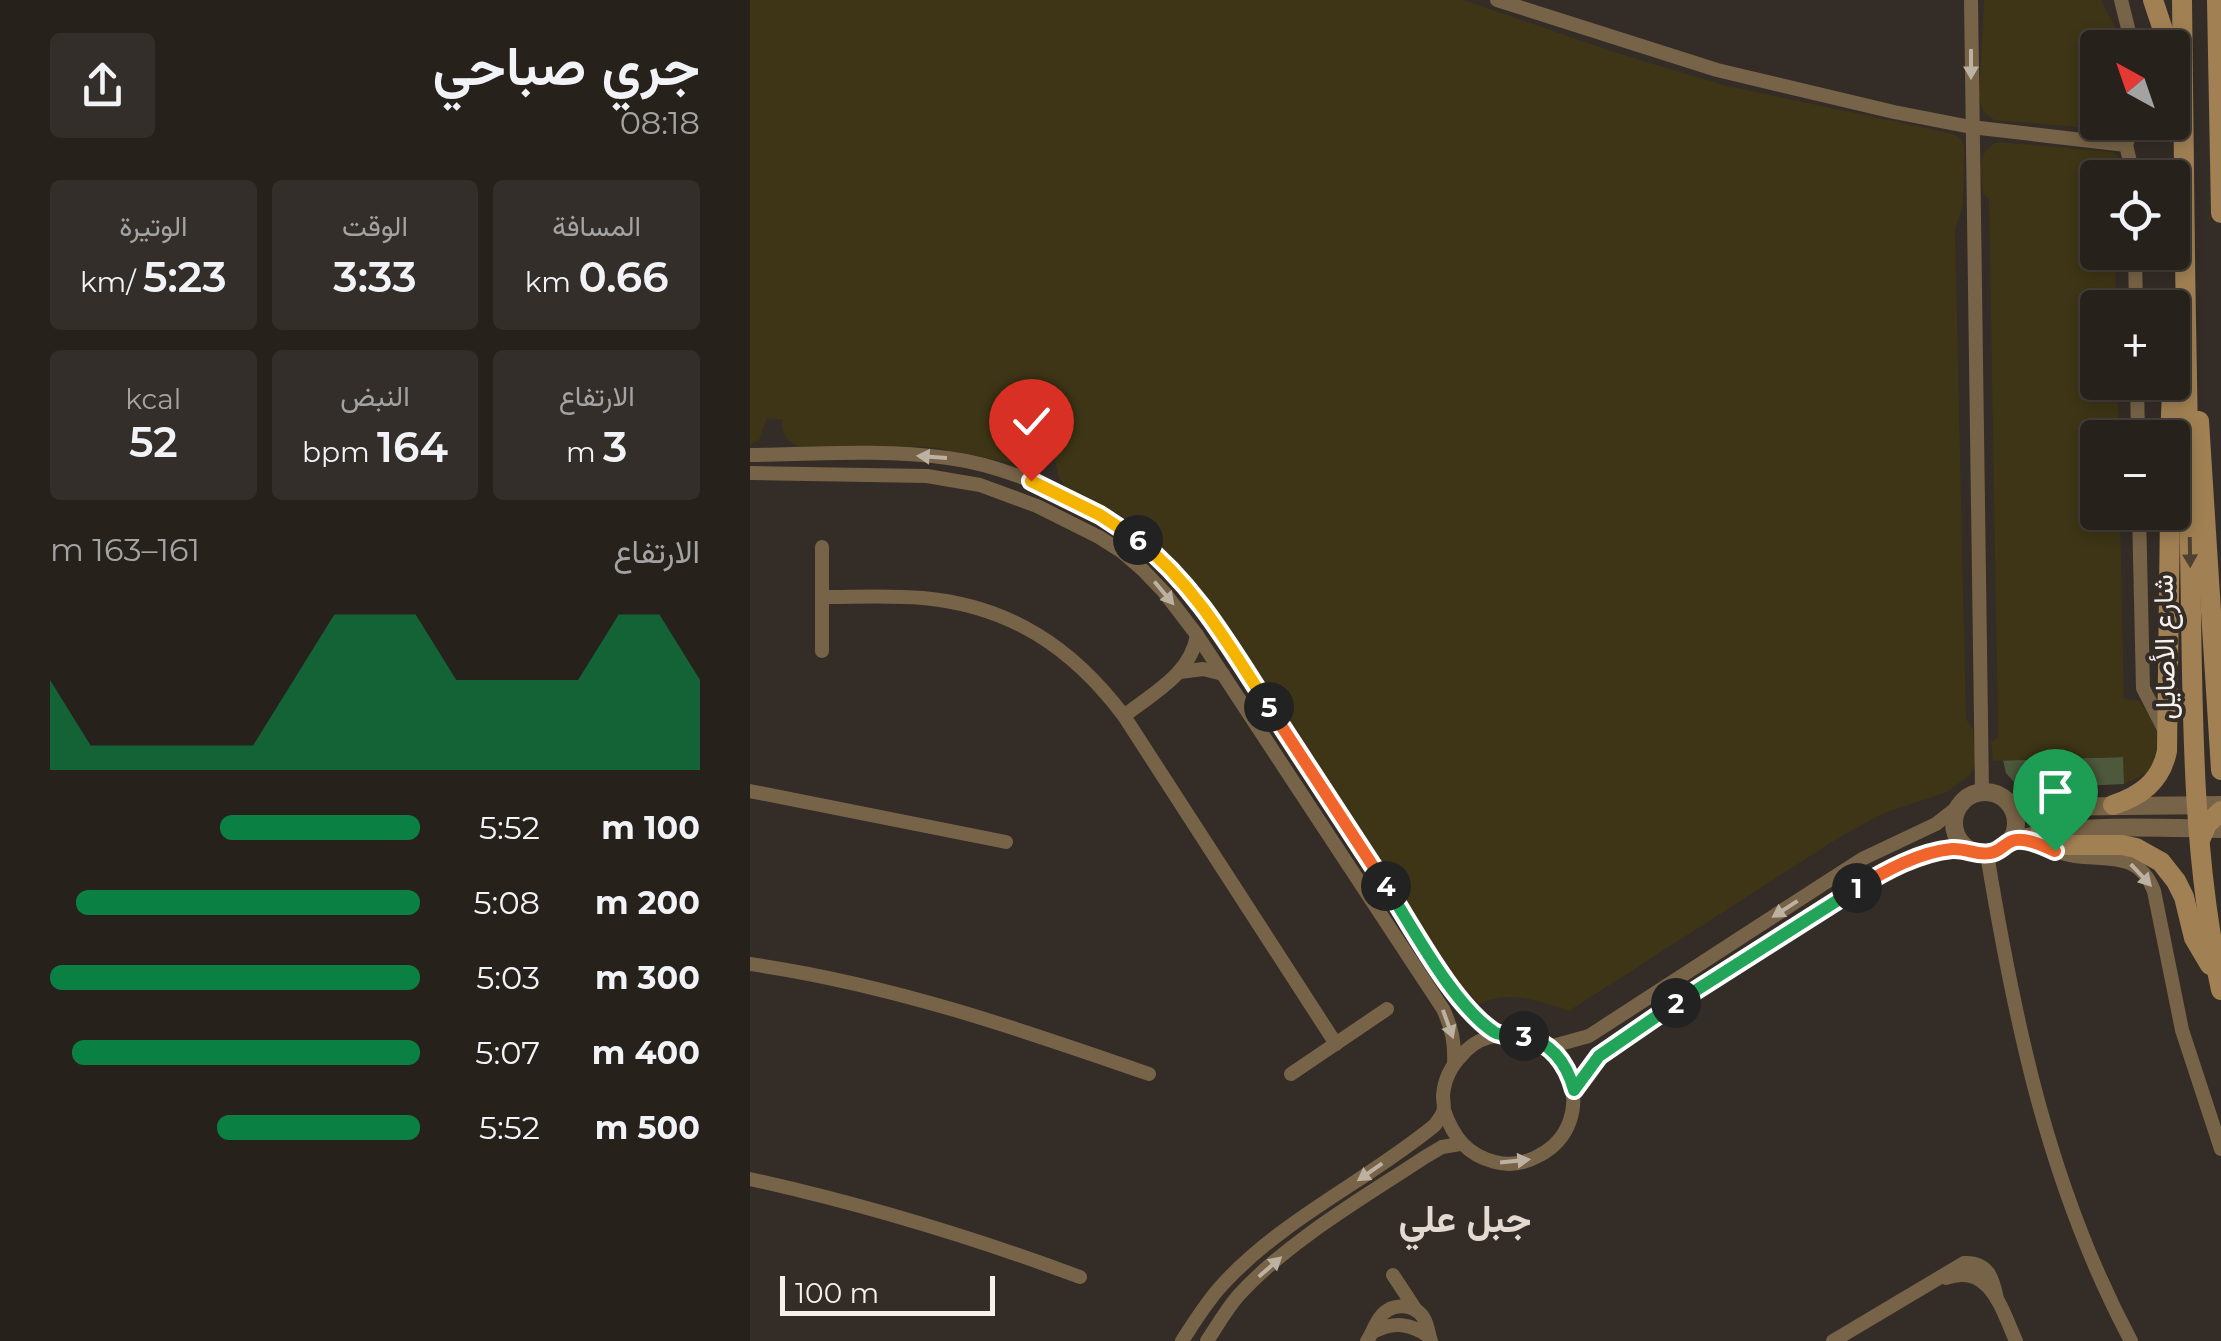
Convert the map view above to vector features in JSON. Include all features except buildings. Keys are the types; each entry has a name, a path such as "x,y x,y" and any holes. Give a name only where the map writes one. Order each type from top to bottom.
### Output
{"main road":[{"path":"2153,0 2163,30"},
{"name":"شارع الأصايل","path":"2182,0 2182,30"},
{"path":"2216,0 2221,213"},
{"name":"شارع الأصايل","path":"2183,140 2185,290"},
{"path":"2190,378 2201,438 2221,770"},
{"name":"شارع الأصايل","path":"2188,400 2212,822 2203,892 2220,984"},
{"path":"2113,805 2130,800 2152,784 2164,766 2168,739 2170,530"},
{"path":"2040,834 2066,844 2136,848 2161,862 2184,897 2194,938 2220,984"}],"street":[{"path":"1497,0 1717,70 1894,112 1971,127 2126,145"},
{"path":"1971,0 1982,792"},
{"path":"2120,0 2128,30"},
{"path":"2128,140 2130,160"},
{"path":"750,455 854,452 973,462 1031,481 1128,532 1174,571 1213,620 1445,978 1470,1010 1498,1035"},
{"path":"750,472 927,476 980,485 1078,526 1121,551 1164,592 1197,634 1443,1008 1455,1044 1454,1064"},
{"path":"2139,530 2143,688 2168,739"},
{"path":"822,547 822,651"},
{"path":"822,597 955,602 1021,624 1078,663 1124,716 1336,1044"},
{"path":"1124,716 1180,672 1192,654 1197,634"},
{"path":"1180,672 1203,668 1225,675"},
{"path":"750,791 1006,842"},
{"path":"1549,1047 1589,1036 1862,859 1936,824 1973,794 1997,794 2008,802 2032,807 2113,805 2212,822"},
{"path":"2008,802 2016,818 2013,840"},
{"path":"1958,806 1954,824 1966,848"},
{"path":"1574,1090 1599,1056 1617,1042 1893,868 1932,853 1966,848 1987,854 2013,840 2040,834 2212,822"},
{"path":"2013,840 2073,856 2117,859 2146,876 2154,891 2182,1030 2221,1149"},
{"path":"1987,854 2018,1028 2034,1092 2086,1245 2131,1341"},
{"path":"750,964 843,980 961,1010 1148,1074"},
{"path":"1291,1074 1387,1009"},
{"path":"1516,1034 1549,1047 1565,1066 1574,1090 1570,1123 1562,1138 1550,1150 1528,1161 1504,1164 1480,1158 1460,1144 1444,1110 1444,1094 1454,1064 1466,1050 1480,1040 1516,1034"},
{"path":"1182,1341 1222,1286 1245,1262 1416,1140 1435,1125 1444,1110"},
{"path":"1207,1341 1238,1296 1276,1261 1433,1152 1460,1144"},
{"path":"750,1179 940,1228 1080,1277"},
{"path":"1833,1341 1936,1281 1958,1274 1970,1274 1997,1298 2016,1341"},
{"path":"1393,1275 1426,1324 1429,1338"},
{"path":"1370,1336 1386,1311 1401,1306 1416,1310"},
{"path":"1370,1336 1385,1326 1408,1325 1429,1338"}],"green space":[{"path":"2124,757 2124,784 2020,789 2006,773 2003,760"}],"sand":[{"path":"750,0 1464,0 1723,85 1954,134 1964,146 1963,206 1955,229 1966,719 1973,729 1976,765 1969,776 1947,792 1884,813 1840,837 1569,1011 1513,997 1479,1004 1459,983 1202,591 1143,531 1064,486 1055,459 1039,452 1020,465 932,447 799,447 786,436 783,420 767,418 759,440 750,445"},
{"path":"1984,0 2101,0 2117,30 2080,30 2080,127 1994,120 1982,107 1979,95"},
{"path":"1997,142 2113,152 2121,160 2080,160 2080,270 2115,270 2116,290 2080,290 2080,400 2118,400 2118,420 2080,420 2080,530 2120,530 2124,699 2138,700 2158,734 2150,772 2124,784 2123,757 1993,761 1991,742 1998,737 1989,199 1983,194 1981,171 1982,158"}],"district":[{"name":"جبل علي","path":"1465,1219"}],"route":[{"path":"1031,481 1128,532 1191,590 1459,997 1498,1035 1533,1038 1549,1047 1565,1066 1574,1090 1599,1056 1617,1042 1893,868 1946,849 1996,852 2017,839 2055,851"}]}
